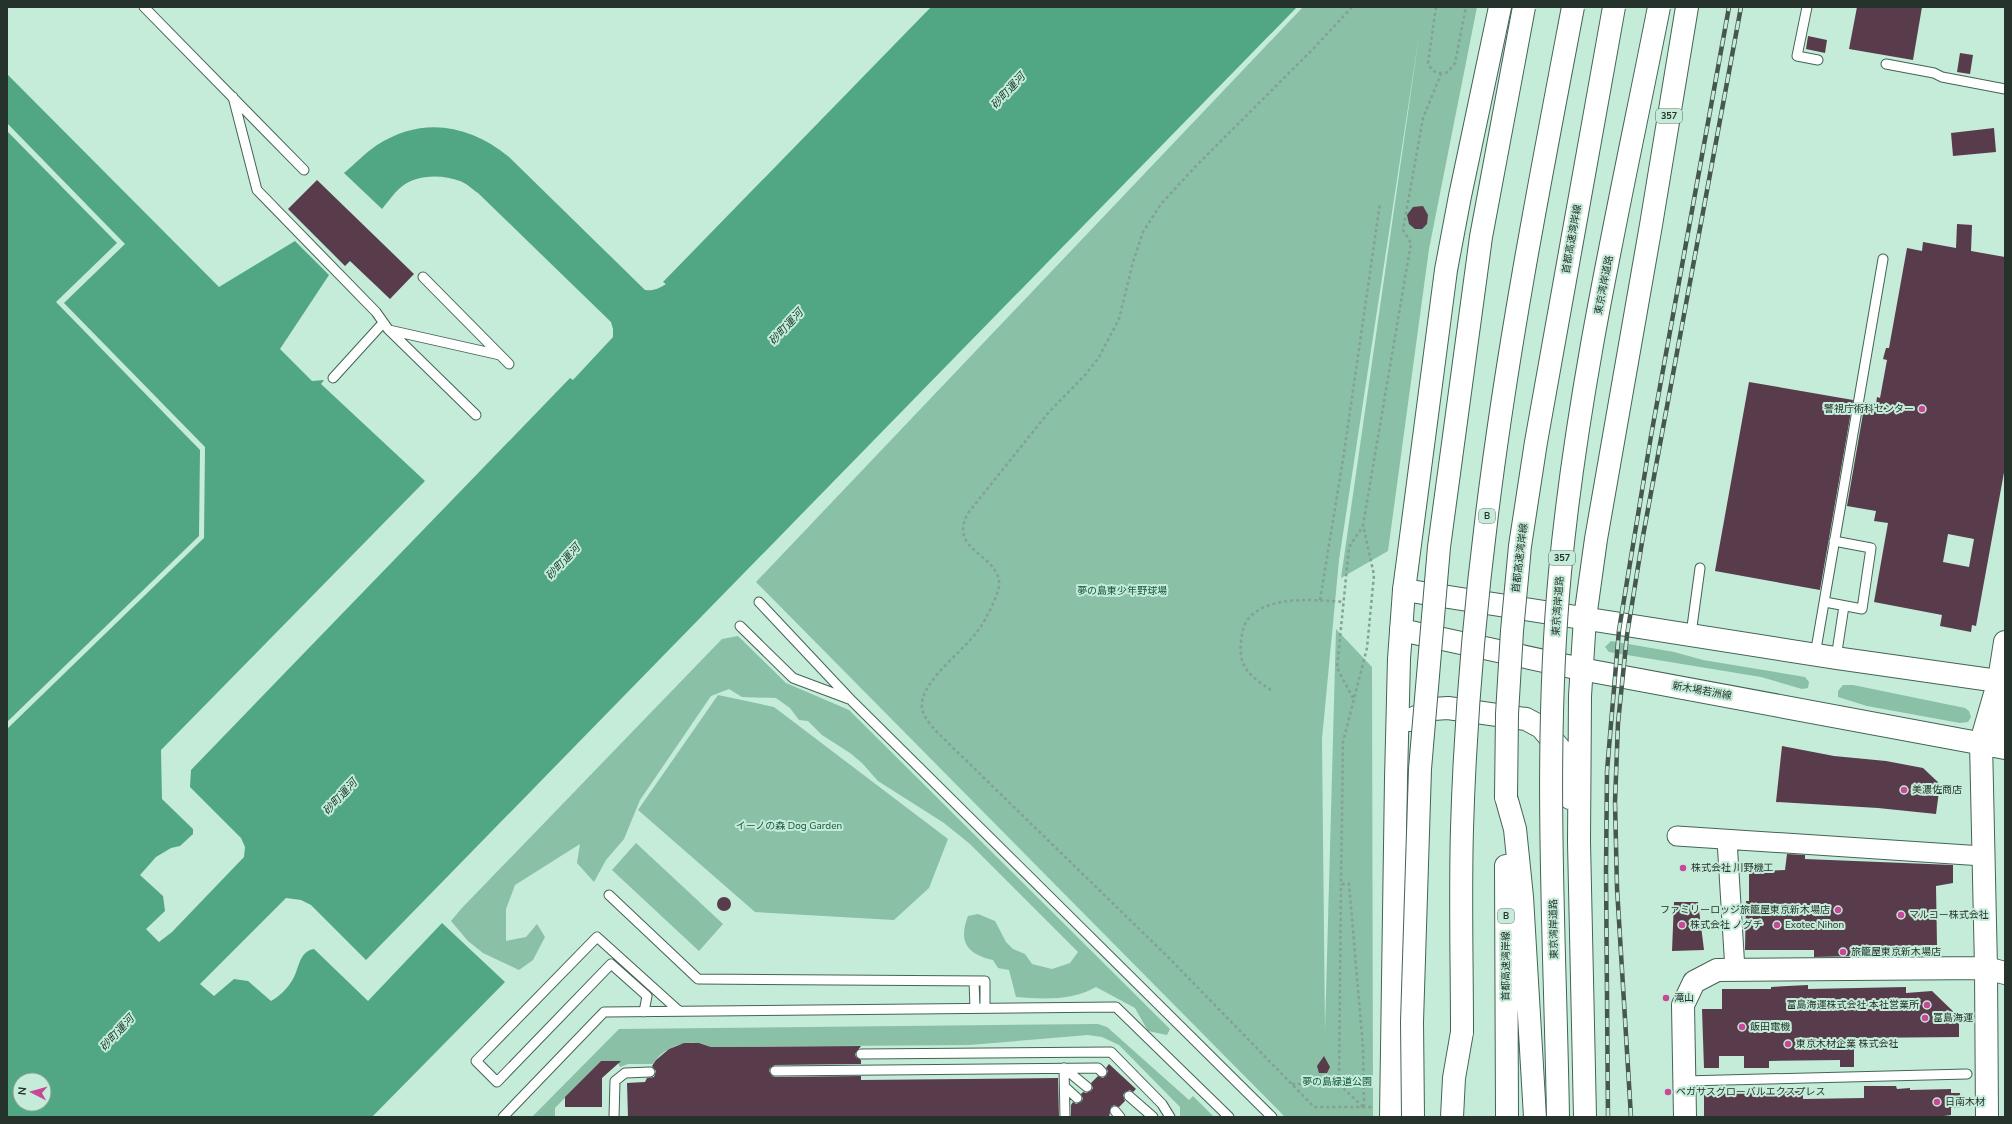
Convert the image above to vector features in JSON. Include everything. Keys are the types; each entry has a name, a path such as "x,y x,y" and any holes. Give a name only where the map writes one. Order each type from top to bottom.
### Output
{"main road":[{"path":"1384,1112 1397,734 1404,590 1446,270 1500,7"},
{"path":"1413,1117 1412,1022 1419,792 1439,554 1481,237 1524,7"},
{"name":"B","path":"1463,1117 1462,829 1466,742 1476,624 1487,515 1502,408 1530,232 1573,7"},
{"name":"首都高速湾岸線","path":"1507,1117 1507,714 1512,631 1520,546 1536,442 1614,7"},
{"name":"東京湾岸道路","path":"1558,1117 1551,702 1560,572 1578,427 1659,7"},
{"name":"357","path":"1585,1117 1579,842 1581,669 1585,618 1596,539 1651,225 1687,7"},
{"path":"1404,590 1826,656 2003,687"},
{"name":"新木場若洲線","path":"1401,630 1581,669 1981,742 2005,748"},
{"path":"2005,642 2003,687 2005,732"},
{"path":"1987,1117 1996,970 1983,856 1981,742 2003,687"},
{"path":"1397,734 1409,720 1433,709 1448,708 1526,719 1541,728 1560,749 1579,842"},
{"path":"1506,797 1515,829 1522,897 1535,1117"},
{"path":"1685,1117 1683,1005 1694,982 1717,970 1996,970"},
{"path":"1452,1117 1454,1078 1462,1032"}],"street":[{"path":"1677,836 1983,856"},
{"path":"1727,840 1734,970"}],"lane":[{"path":"144,7 304,170"},
{"path":"1808,7 1797,56 1818,60"},
{"path":"1886,64 1934,73 1942,77 2005,88"},
{"path":"233,97 257,190 376,312 385,326 476,415"},
{"path":"1826,656 1824,602 1883,259"},
{"path":"423,277 509,364"},
{"path":"385,326 500,355"},
{"path":"333,378 385,326"},
{"path":"1824,602 1862,608 1871,548 1834,541"},
{"path":"1690,634 1700,568"},
{"path":"758,602 852,701 1272,1117"},
{"path":"1826,656 1844,606"},
{"path":"740,626 793,678 852,701"},
{"path":"610,895 698,979 985,981 985,1008"},
{"path":"644,1012 647,996 611,964 497,1082 476,1061 597,937 679,1011"},
{"path":"974,981 975,1008"},
{"path":"503,1117 604,1012 1116,1007 1229,1117"},
{"path":"861,1054 1111,1052 1162,1104 1170,1117"},
{"path":"1064,1068 1065,1117"},
{"path":"1064,1068 1088,1087"},
{"path":"775,1071 1098,1068 1102,1072"},
{"path":"614,1117 615,1081 625,1073 650,1072"},
{"path":"1684,1081 1967,1074"},
{"path":"1065,1087 1077,1098"},
{"path":"1129,1096 1153,1117"}],"path":[{"path":"1352,7 1313,49 1194,168 1161,204 1143,232 1133,262 1119,319 1099,357 1086,374 1048,413 963,521 965,537 970,548 993,568 999,580 998,592 977,632 929,684 922,699 922,710 942,737 1170,959 1314,1107 1364,1107 1384,1112"},
{"path":"1436,7 1428,63 1434,72 1441,74 1448,72 1455,63 1466,7"},
{"path":"1339,1084 1343,742 1367,648 1374,575 1363,526 1411,243 1403,230 1423,118 1441,74"},
{"path":"1320,600 1344,453 1380,203"},
{"path":"1353,698 1337,668 1349,547 1363,526"},
{"path":"1271,690 1256,680 1246,668 1239,655 1243,628 1250,616 1264,607 1286,601 1320,600 1344,602"},
{"path":"1341,884 1349,884 1363,1047 1364,1107"},
{"path":"1292,1084 1339,1084 1364,1107"}],"green space":[{"name":"夢の島東少年野球場","path":"1303,7 1477,7 1429,249 1388,551 1341,578 1420,29 1339,560 1322,739 1325,1031 1336,629 1372,667 1373,1117 1285,1117 756,582"},
{"path":"738,636 786,683 849,710 1170,1029 1167,1035 1148,1031 1135,1008 1096,987 1087,992 1067,997 1016,997 1009,970 998,968 993,960 977,954 967,946 964,933 968,916 978,914 995,921 1006,942 1013,949 1025,954 1032,964 1052,969 1070,963 1078,952 970,844 944,823 878,781 862,763 850,753 822,735 808,721 799,720 790,708 776,698 742,697 729,689 711,696 640,800 624,839 606,860 594,882 577,863 580,844 515,885 506,909 506,941 526,937 537,924 545,937 533,960 519,970 483,953 468,941 451,921 461,909 722,639"},
{"path":"1611,641 1674,652 1703,660 1805,677 1809,682 1808,688 1802,689 1761,677 1609,652 1605,647"},
{"path":"1843,685 1853,685 1965,708 1969,711 1971,717 1968,722 1960,723 1867,706 1838,697 1838,691"},
{"name":"イーノの森 Dog Garden","path":"718,695 774,707 948,839 929,888 894,920 755,912 638,810"},
{"path":"636,843 723,924 699,951 612,870"},
{"path":"1098,1024 1107,1027 1189,1100 1193,1096 1214,1117 1180,1117 1180,1107 1119,1045 1102,1037 1088,1035 969,1045 711,1047 703,1044 687,1043 664,1052 653,1064 628,1064 620,1067 617,1061 601,1061 555,1108 555,1117 532,1117 619,1029"}],"water":[{"name":"砂町運河","path":"931,7 1297,7 366,960 311,905 301,900 286,898 200,984 214,996 234,979 248,981 271,1001 289,986 305,953 314,949 368,1001 442,923 505,982 372,1117 7,1117 7,74 219,287 295,241 329,275 280,349 312,381 324,380 321,384 425,481 161,750 162,799 193,829 193,834 180,846 171,848 156,857 140,875 163,896 165,911 146,929 159,942 172,932 244,857 245,847 241,838 190,787 191,770 570,378 573,380 613,337 611,322 478,193 464,183 437,176 413,180 397,190 382,209 344,173 377,145 394,136 411,130 428,127 462,131 478,137 509,157 645,290 653,290 666,284 663,282"}],"pier":[{"path":"7,123 125,244 64,303 205,447 204,538 7,729 7,722 199,536 200,450 56,302 117,243 7,131"}],"building":[{"path":"1857,7 1922,7 1913,60 1849,49"},
{"path":"1808,36 1827,40 1825,53 1806,49"},
{"path":"1960,53 1973,55 1970,74 1957,72"},
{"path":"1994,128 1996,152 1953,156 1951,133"},
{"path":"317,180 414,274 390,299 350,261 345,266 288,209"},
{"path":"1423,206 1428,215 1427,224 1422,229 1415,229 1409,224 1407,215 1413,207"},
{"path":"1957,224 1972,225 1971,251 2005,257 2005,467 1976,626 1972,625 1971,632 1940,626 1942,615 1874,602 1888,523 1874,521 1876,511 1847,506 1865,402 1876,404 1877,397 1880,398 1887,360 1883,359 1886,348 1889,348 1907,248 1922,251 1923,242 1956,248","holes":["1948,534 1974,539 1969,567 1943,562"]},
{"path":"1749,382 1853,400 1820,590 1715,571"},
{"path":"1782,746 1834,756 1886,761 1923,768 1940,784 1936,814 1878,808 1776,802"},
{"path":"1787,854 1805,855 1805,859 1953,865 1953,883 1936,886 1937,945 1862,947 1862,956 1814,957 1814,950 1745,950 1746,901 1749,901 1749,871 1785,870"},
{"path":"721,897 727,897 731,901 731,907 727,911 721,911 717,907 717,901"},
{"path":"1674,902 1698,902 1704,950 1672,951"},
{"path":"1808,985 1808,989 1906,987 1906,993 1932,991 1959,1017 1959,1037 1854,1038 1854,1067 1840,1067 1840,1060 1769,1061 1769,1068 1744,1068 1744,1056 1719,1056 1719,1068 1704,1068 1702,1009 1722,1009 1722,989 1771,989 1771,987"},
{"path":"684,1043 699,1043 711,1047 861,1046 855,1054 856,1057 861,1060 861,1064 775,1065 770,1068 769,1071 772,1076 775,1077 861,1076 861,1080 1058,1078 1059,1117 628,1117 627,1083 645,1082 647,1078 654,1077 656,1071 652,1066 656,1060 669,1049"},
{"path":"1324,1056 1330,1067 1327,1073 1319,1073 1317,1066"},
{"path":"601,1061 621,1061 602,1078 602,1107 565,1107 565,1097"},
{"path":"1109,1064 1136,1089 1133,1092 1130,1090 1125,1092 1123,1095 1125,1101 1119,1107 1114,1105 1111,1107 1109,1117 1071,1117 1071,1105 1073,1102 1076,1104 1081,1102 1083,1099 1081,1094 1083,1092 1086,1093 1091,1091 1093,1088 1091,1083 1098,1076 1103,1078 1106,1076 1108,1071 1106,1068"},
{"path":"1864,1086 1896,1086 1897,1089 1910,1088 1910,1090 1951,1089 1951,1093 1960,1093 1961,1108 1951,1108 1951,1115 1937,1117 1704,1117 1704,1094 1803,1091 1803,1099 1864,1098"}],"railway":[{"path":"1608,1117 1606,871 1607,771 1619,630 1651,436 1729,7"},
{"path":"1631,1117 1617,888 1615,802 1618,723 1627,635 1643,536 1741,7"}],"place":[{"name":"警視庁術科センター","path":"1922,409"},
{"name":"美濃佐商店","path":"1904,790"},
{"name":"株式会社 川野機工","path":"1683,868"},
{"name":"ファミリーロッジ旅籠屋東京新木場店","path":"1838,910"},
{"name":"マルコー株式会社","path":"1901,915"},
{"name":"株式会社 ノグチ","path":"1682,925"},
{"name":"Exotec Nihon","path":"1777,925"},
{"name":"旅籠屋東京新木場店","path":"1843,952"},
{"name":"滝山","path":"1666,998"},
{"name":"富島海運株式会社 本社営業所","path":"1927,1005"},
{"name":"富島海運","path":"1925,1018"},
{"name":"飯田電機","path":"1742,1027"},
{"name":"東京木材企業 株式会社","path":"1788,1044"},
{"name":"ペガサスグローバルエクスプレス","path":"1668,1092"},
{"name":"日南木材","path":"1937,1102"}],"park label":[{"name":"夢の島緑道公園","path":"1337,1082"}]}
